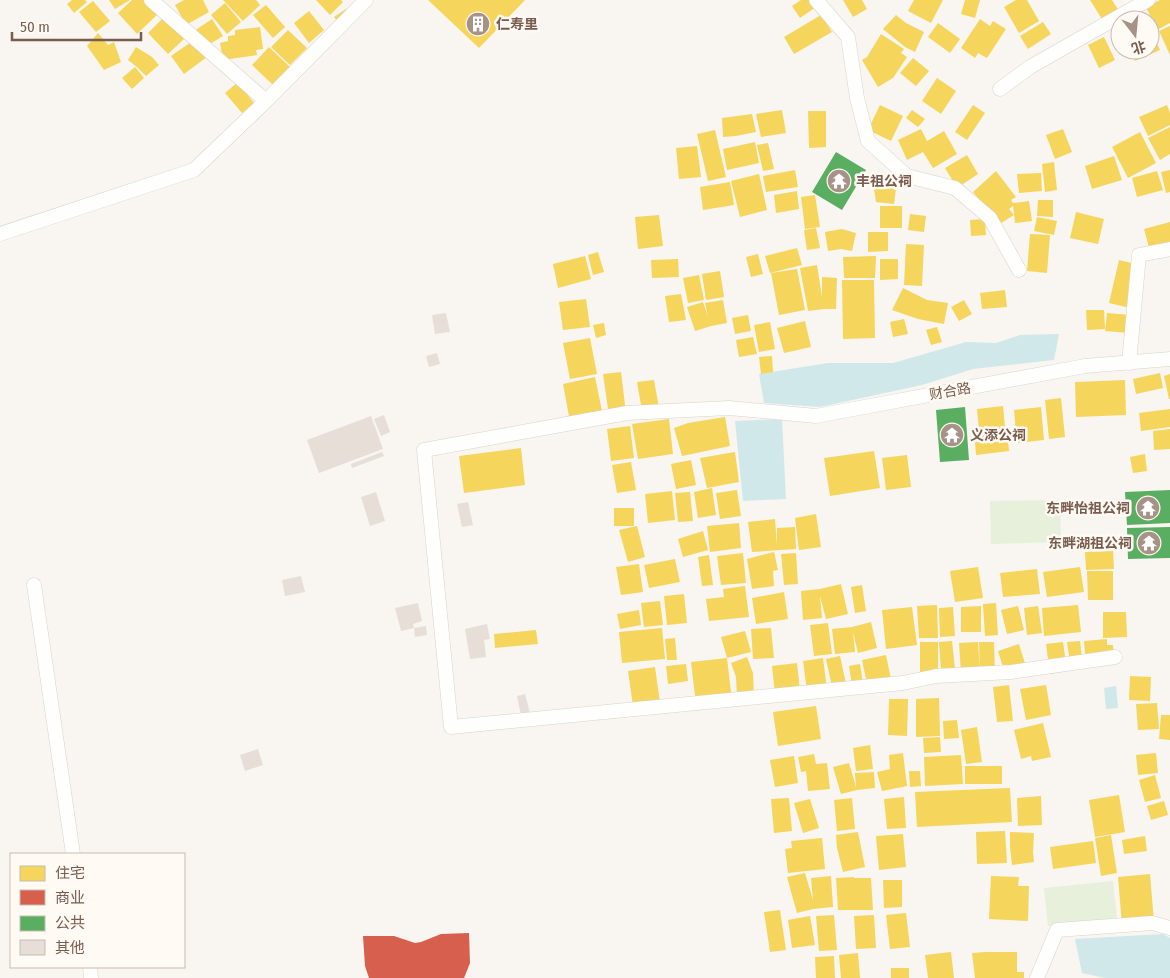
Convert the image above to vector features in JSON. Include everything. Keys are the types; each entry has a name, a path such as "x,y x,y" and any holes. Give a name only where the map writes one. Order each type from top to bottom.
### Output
{"street":[{"path":"151,0 266,101"},
{"path":"0,234 194,170 266,101 366,0"},
{"path":"816,0 848,37 857,98 868,140 908,176 956,188 990,218 1019,270"},
{"path":"1000,88 1030,67 1148,0"},
{"path":"1129,363 1139,255 1170,249"},
{"name":"财合路","path":"1115,657 1011,672 936,676 903,682 451,727 424,450 627,413 729,408 816,416 1085,366 1170,360"},
{"path":"34,585 73,853"},
{"path":"1037,978 1057,930 1152,923 1170,928"}],"green space":[{"path":"1060,500 1061,542 991,544 990,501"},
{"path":"1113,881 1117,918 1048,926 1044,888"}],"shaded area":[{"path":"1059,334 1054,360 973,369 922,385 820,407 764,403 759,374 828,363 893,363 966,342 996,343 1020,335"},
{"path":"782,419 786,499 743,501 735,421"},
{"path":"1116,686 1118,708 1106,709 1104,688"},
{"path":"1163,934 1170,938 1170,978 1105,978 1082,973 1075,939"}],"building: 住宅":[{"path":"72,0 85,0 87,2 74,13 67,4"},
{"path":"109,0 130,0 115,9"},
{"path":"132,0 149,0 160,12 137,34 118,13"},
{"path":"184,0 203,0 209,12 186,25 175,5"},
{"path":"223,0 256,0 260,5 243,21"},
{"path":"316,0 341,0 343,2 330,15"},
{"name":"仁寿里","path":"428,0 525,0 479,48"},
{"path":"801,0 812,0 816,7 800,18 792,6"},
{"path":"843,0 862,0 867,9 853,17"},
{"path":"914,0 943,0 931,23 908,11"},
{"path":"965,0 980,0 975,18 961,14"},
{"path":"1016,0 1027,0 1039,21 1019,33 1004,7"},
{"path":"1090,0 1112,0 1118,10 1110,10 1110,21 1105,24"},
{"path":"1160,0 1170,0 1170,23 1160,28 1160,10 1147,10 1146,7"},
{"path":"93,1 110,21 96,32 79,12"},
{"path":"225,3 241,22 227,34 211,15"},
{"path":"266,5 285,27 273,38 253,15"},
{"path":"346,9 354,19 342,28 334,17"},
{"path":"309,11 324,30 309,43 294,23"},
{"path":"821,15 832,32 794,54 784,37"},
{"path":"896,15 906,23 924,32 915,52 905,47 883,29"},
{"path":"163,18 184,39 168,54 148,33"},
{"path":"212,19 223,36 205,47 194,31"},
{"path":"980,19 990,26 993,21 1006,29 987,58 978,53 975,58 961,48"},
{"path":"1043,22 1051,34 1028,49 1020,36"},
{"path":"938,23 960,39 950,53 928,37"},
{"path":"1170,26 1170,55 1160,33 1160,31"},
{"path":"260,27 263,49 256,50 257,55 223,60 220,43 228,41 228,36 235,35 235,30"},
{"path":"288,30 307,48 290,65 271,47"},
{"path":"98,33 108,45 114,42 121,62 104,70 87,46"},
{"path":"881,34 904,49 901,53 907,57 893,78 878,87 862,60 867,57"},
{"path":"1104,37 1110,50 1110,60 1115,60 1099,68 1088,45"},
{"path":"194,40 207,57 184,74 171,56"},
{"path":"136,47 152,57 159,65 146,76 128,60"},
{"path":"269,47 290,67 273,85 252,65"},
{"path":"913,58 929,71 916,86 900,73"},
{"path":"135,67 144,78 132,89 122,78"},
{"path":"937,78 956,91 941,114 922,101"},
{"path":"238,82 254,103 242,113 225,93"},
{"path":"880,105 903,116 891,141 868,130"},
{"path":"973,105 985,113 967,140 955,132"},
{"path":"1167,105 1170,113 1170,125 1148,136 1139,117"},
{"path":"782,110 786,133 761,137 756,114"},
{"path":"912,110 925,119 918,127 906,118"},
{"path":"808,111 826,111 826,147 809,148"},
{"path":"752,114 756,132 723,137 722,118"},
{"path":"1170,127 1170,154 1160,160 1148,138"},
{"path":"921,129 927,141 944,131 957,154 933,168 923,152 907,160 898,140"},
{"path":"1063,129 1072,152 1055,159 1046,135"},
{"path":"715,130 726,177 708,181 697,134"},
{"path":"1140,132 1156,163 1128,178 1112,147"},
{"path":"755,142 759,163 727,170 723,149"},
{"path":"768,143 774,169 763,171 757,145"},
{"path":"697,146 701,177 679,179 676,148"},
{"path":"967,155 978,174 957,188 945,168"},
{"path":"1114,156 1122,180 1092,189 1085,166"},
{"path":"1054,162 1057,190 1045,192 1042,164"},
{"path":"795,170 798,187 766,192 763,176"},
{"path":"1170,170 1170,192 1166,193 1161,172"},
{"path":"996,171 1016,197 1011,200 1013,203 1029,201 1032,221 1015,223 1013,206 1009,209 1014,215 998,225 973,192"},
{"path":"1157,171 1163,190 1137,197 1132,178"},
{"path":"894,173 896,189 894,204 876,202 872,176"},
{"path":"1041,173 1042,191 1019,193 1017,174"},
{"path":"759,174 767,210 740,217 731,181"},
{"path":"730,182 734,205 703,210 700,187"},
{"path":"797,191 799,209 776,213 774,195"},
{"path":"815,195 820,227 805,229 801,197"},
{"path":"1038,200 1053,200 1053,217 1037,216"},
{"path":"880,206 902,206 902,228 880,228"},
{"path":"1076,212 1104,219 1098,244 1070,238"},
{"path":"910,214 926,216 924,232 908,230"},
{"path":"659,215 663,246 638,249 635,217"},
{"path":"1037,217 1057,221 1054,235 1034,231"},
{"path":"985,219 986,235 971,236 970,220"},
{"path":"1170,222 1170,246 1150,251 1144,229"},
{"path":"816,228 820,248 807,250 804,230"},
{"path":"842,229 856,233 852,251 841,249 828,251 825,232"},
{"path":"868,232 888,232 888,251 868,252"},
{"path":"1030,234 1050,235 1047,273 1027,271"},
{"path":"906,244 924,245 922,286 904,285"},
{"path":"797,248 802,265 770,273 765,256"},
{"path":"598,252 604,272 593,275 588,255"},
{"path":"758,254 763,274 751,277 746,257"},
{"path":"585,256 591,279 558,288 553,264"},
{"path":"876,256 875,278 844,278 843,257"},
{"path":"678,259 679,277 652,278 651,260"},
{"path":"880,259 898,259 898,279 880,280"},
{"path":"1119,260 1140,265 1130,308 1109,303"},
{"path":"817,265 822,297 822,277 837,278 836,309 808,311 800,268"},
{"path":"797,269 805,310 779,315 771,273"},
{"path":"720,271 724,297 706,300 702,274"},
{"path":"699,275 704,300 688,303 683,278"},
{"path":"842,280 874,280 875,338 843,339"},
{"path":"903,288 927,300 948,303 944,324 918,319 892,310"},
{"path":"1005,290 1007,307 982,309 980,293"},
{"path":"681,294 686,320 669,322 665,296"},
{"path":"586,299 590,327 563,330 559,302"},
{"path":"723,300 727,323 695,331 687,307 703,302 708,317 705,303"},
{"path":"964,300 972,314 959,321 951,307"},
{"path":"1086,310 1104,310 1105,329 1087,330"},
{"path":"1107,313 1131,315 1129,333 1105,331"},
{"path":"748,315 751,331 735,334 732,318"},
{"path":"904,319 908,334 893,337 890,322"},
{"path":"805,321 811,347 784,353 777,328"},
{"path":"770,322 775,349 759,352 754,325"},
{"path":"604,323 606,335 596,338 593,325"},
{"path":"937,327 942,342 931,345 926,330"},
{"path":"753,337 757,354 739,357 736,340"},
{"path":"590,338 597,374 570,379 563,343"},
{"path":"772,356 773,372 761,374 759,357"},
{"path":"621,372 626,413 609,416 603,374"},
{"path":"1160,373 1163,388 1136,394 1133,379"},
{"path":"1170,374 1170,399 1169,399 1164,376"},
{"path":"595,377 603,416 570,422 563,384"},
{"path":"654,380 659,408 642,411 637,382"},
{"path":"1125,380 1126,415 1076,417 1075,382"},
{"path":"1061,398 1065,437 1049,439 1045,400"},
{"path":"1003,406 1006,437 980,440 977,409"},
{"path":"1041,407 1044,440 1017,443 1014,410"},
{"path":"1170,409 1170,427 1141,431 1139,413"},
{"path":"725,417 730,446 682,456 674,428 688,423"},
{"path":"669,419 673,454 638,459 632,424"},
{"path":"630,426 634,458 611,461 607,429"},
{"path":"1170,429 1170,449 1154,450 1153,431"},
{"path":"1008,439 1009,451 976,455 975,442"},
{"path":"521,448 525,485 464,493 459,456"},
{"path":"874,451 880,488 830,496 824,458"},
{"path":"735,452 739,482 707,488 700,458"},
{"path":"1145,454 1147,471 1133,473 1130,457"},
{"path":"907,455 911,487 886,490 882,458"},
{"path":"691,460 696,485 676,489 671,464"},
{"path":"631,462 636,490 617,493 612,465"},
{"path":"712,488 716,515 698,518 694,492"},
{"path":"737,490 741,516 720,519 716,493"},
{"path":"672,491 675,520 648,523 645,494"},
{"path":"690,492 693,521 678,522 675,493"},
{"path":"614,508 634,508 634,526 614,526"},
{"path":"816,514 821,547 799,550 795,518"},
{"path":"775,519 777,545 777,528 795,527 796,549 752,552 748,522"},
{"path":"739,523 741,548 710,552 707,526"},
{"path":"637,526 645,557 628,562 619,530"},
{"path":"703,531 708,550 683,557 678,539"},
{"path":"1113,551 1114,569 1086,570 1085,552"},
{"path":"774,552 778,570 773,571 774,586 752,589 747,559"},
{"path":"743,553 746,583 721,585 717,556"},
{"path":"796,553 798,584 784,585 781,554"},
{"path":"709,555 713,585 702,586 698,557"},
{"path":"675,559 680,582 649,588 644,565"},
{"path":"639,564 643,592 621,595 616,567"},
{"path":"978,567 983,598 955,602 950,571"},
{"path":"1080,567 1084,592 1047,597 1043,572"},
{"path":"1037,569 1040,594 1003,597 1000,573"},
{"path":"1087,571 1113,571 1113,600 1088,600"},
{"path":"841,584 848,614 826,619 820,596 822,618 803,620 801,591"},
{"path":"862,585 866,611 855,613 851,587"},
{"path":"745,586 749,617 709,621 706,599 724,597 723,589"},
{"path":"784,592 788,619 756,624 752,598"},
{"path":"684,594 687,623 667,625 664,596"},
{"path":"660,601 663,625 644,627 641,603"},
{"path":"996,603 998,635 985,636 983,604"},
{"path":"937,605 938,638 919,638 917,606"},
{"path":"1078,605 1081,632 1044,636 1042,608"},
{"path":"981,606 981,632 961,632 961,607"},
{"path":"1018,606 1024,630 1007,634 1001,610"},
{"path":"1038,606 1042,633 1027,635 1024,608"},
{"path":"912,607 917,645 886,649 882,610"},
{"path":"953,607 955,636 940,637 939,608"},
{"path":"639,610 641,625 620,629 617,614"},
{"path":"1103,612 1126,612 1127,637 1103,638"},
{"path":"871,622 877,648 858,653 853,632 855,652 835,654 832,629 852,627"},
{"path":"828,623 832,654 814,656 810,625"},
{"path":"662,628 665,659 622,663 619,632"},
{"path":"771,628 774,658 753,659 751,629"},
{"path":"536,630 538,644 495,648 494,634"},
{"path":"745,631 751,652 727,658 721,637"},
{"path":"675,638 677,660 667,660 665,639"},
{"path":"1107,639 1107,645 1113,645 1114,661 1086,663 1084,641"},
{"path":"952,641 955,668 941,669 939,642"},
{"path":"1080,641 1083,667 1071,669 1067,642"},
{"path":"920,642 938,642 938,681 920,681"},
{"path":"978,642 980,672 961,673 959,643"},
{"path":"979,642 994,642 995,674 980,674"},
{"path":"1063,642 1067,671 1050,674 1046,644"},
{"path":"1019,644 1027,670 1006,677 998,651"},
{"path":"886,655 891,679 867,684 862,660"},
{"path":"840,656 847,688 833,691 826,659"},
{"path":"747,657 753,673 754,696 737,697 736,677 731,663"},
{"path":"727,658 732,700 696,704 691,662"},
{"path":"823,658 827,689 807,691 803,661"},
{"path":"797,663 800,691 775,694 772,666"},
{"path":"686,664 688,681 668,684 666,666"},
{"path":"860,664 864,690 853,692 849,666"},
{"path":"655,667 661,709 634,713 628,671"},
{"path":"1130,676 1151,677 1150,701 1129,700"},
{"path":"1009,685 1013,721 997,722 993,687"},
{"path":"1046,685 1051,715 1026,720 1020,689"},
{"path":"939,698 940,736 916,737 916,699"},
{"path":"889,699 908,699 907,736 888,735"},
{"path":"1157,703 1159,729 1138,730 1136,704"},
{"path":"816,706 821,739 778,746 773,712"},
{"path":"1161,715 1170,715 1170,740 1159,739"},
{"path":"957,720 959,738 944,739 943,721"},
{"path":"1043,723 1051,757 1032,761 1031,756 1021,759 1014,730"},
{"path":"977,727 982,762 966,764 961,730"},
{"path":"940,737 941,752 924,753 923,738"},
{"path":"870,745 873,769 856,771 853,748"},
{"path":"903,753 907,786 882,791 877,772 890,769 889,755"},
{"path":"1156,753 1158,773 1138,775 1136,755"},
{"path":"814,754 816,764 827,763 830,789 808,791 806,771 801,772 798,757"},
{"path":"961,755 963,784 925,786 924,757"},
{"path":"794,756 798,783 775,787 770,760"},
{"path":"849,763 856,787 855,773 874,772 875,788 841,794 833,767"},
{"path":"965,766 1002,766 1002,784 965,784"},
{"path":"909,771 920,771 921,786 910,787"},
{"path":"1155,775 1161,798 1145,802 1139,780"},
{"path":"1010,788 1012,822 917,827 915,792"},
{"path":"1119,795 1125,832 1095,837 1089,800"},
{"path":"1041,796 1042,825 1018,826 1017,798"},
{"path":"904,797 906,828 887,829 884,799"},
{"path":"789,798 792,831 774,833 771,799"},
{"path":"852,798 855,829 837,831 834,800"},
{"path":"810,799 819,828 803,833 794,803"},
{"path":"1164,801 1168,815 1151,820 1147,806"},
{"path":"1005,831 1007,863 977,864 976,832"},
{"path":"858,832 865,867 843,872 836,835"},
{"path":"1010,832 1034,833 1034,862 1012,865"},
{"path":"903,834 906,867 879,870 876,836"},
{"path":"1111,835 1117,873 1101,876 1095,838"},
{"path":"1145,836 1147,851 1124,854 1122,840"},
{"path":"822,838 825,869 788,873 785,849 792,848 791,841"},
{"path":"1093,841 1096,863 1053,869 1050,847"},
{"path":"805,873 813,900 811,878 831,876 833,907 797,913 787,877"},
{"path":"1150,874 1154,922 1122,925 1118,877"},
{"path":"991,876 1019,877 1018,886 1029,886 1028,921 989,919"},
{"path":"836,878 871,878 873,910 838,910"},
{"path":"883,880 902,880 902,907 884,908"},
{"path":"780,910 786,950 770,952 764,912"},
{"path":"906,913 910,947 890,949 886,915"},
{"path":"834,915 837,950 819,951 816,916"},
{"path":"874,915 876,948 856,949 854,916"},
{"path":"810,916 815,945 792,948 788,920"},
{"path":"951,952 954,978 928,978 925,955"},
{"path":"1017,952 1017,972 1024,972 1024,978 975,978 972,953"},
{"path":"858,953 860,978 841,978 839,955"},
{"path":"834,956 835,978 816,978 815,957"},
{"path":"891,968 909,968 909,978 891,978"}],"building: 商业":[{"path":"469,933 470,963 464,978 369,978 365,966 363,936 394,936 415,943 441,934"}],"building: 公共":[{"name":"丰祖公祠","path":"836,152 866,170 842,210 812,192"},
{"name":"义添公祠","path":"965,407 969,460 940,462 936,410"},
{"name":"东畔怡祖公祠","path":"1170,490 1170,523 1127,525 1125,492"},
{"name":"东畔湖祖公祠","path":"1170,527 1170,558 1128,559 1127,528"}],"building: 其他":[{"path":"446,313 450,332 435,334 432,315"},
{"path":"437,353 440,364 429,367 426,356"},
{"path":"384,415 390,432 381,436 374,419"},
{"path":"371,416 383,449 319,473 307,440"},
{"path":"382,452 384,456 352,468 351,464"},
{"path":"376,492 385,521 370,526 361,497"},
{"path":"468,502 473,525 462,527 457,504"},
{"path":"301,576 305,592 285,596 282,580"},
{"path":"418,603 422,621 413,624 414,628 401,631 395,608"},
{"path":"487,624 490,639 484,640 486,657 470,659 465,629"},
{"path":"426,626 427,635 415,637 414,628"},
{"path":"525,694 530,713 521,715 517,696"},
{"path":"258,749 263,765 245,771 240,755"}],"place":[{"name":"仁寿里","path":"478,24"},
{"name":"丰祖公祠","path":"839,181"},
{"name":"义添公祠","path":"952,435"},
{"name":"东畔怡祖公祠","path":"1148,508"},
{"name":"东畔湖祖公祠","path":"1149,543"}]}
